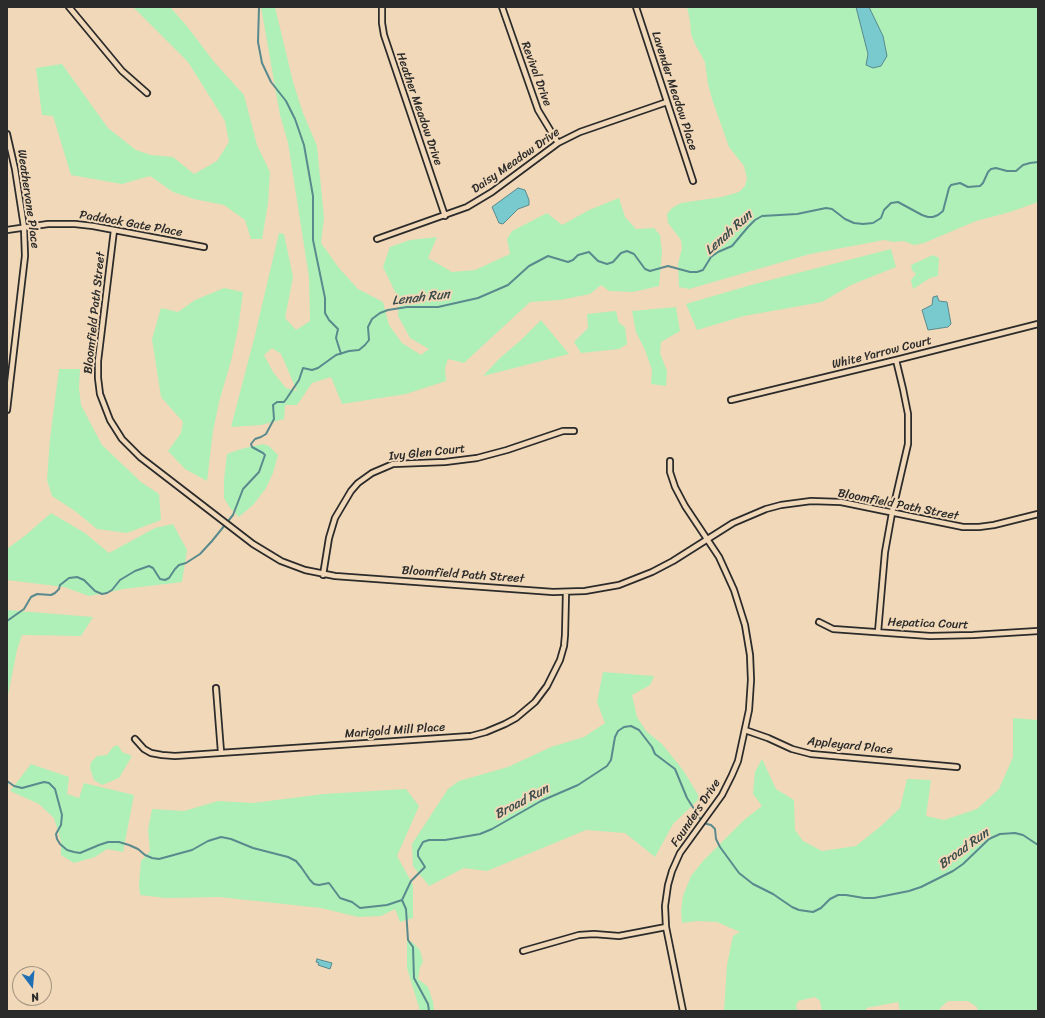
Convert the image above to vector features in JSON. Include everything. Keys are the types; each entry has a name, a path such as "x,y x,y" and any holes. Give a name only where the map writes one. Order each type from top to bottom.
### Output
{"street":[{"path":"68,7 122,71 147,93"},
{"name":"Heather Meadow Drive","path":"382,7 384,35 445,216"},
{"name":"Revival Drive","path":"502,7 538,110 558,143"},
{"name":"Lavender Meadow Place","path":"636,7 693,181"},
{"name":"Daisy Meadow Drive","path":"377,238 445,216 467,207 492,192 558,143 588,128 667,102"},
{"name":"Weathervane Place","path":"7,134 15,169 24,227 26,256 7,410"},
{"name":"Paddock Gate Place","path":"7,230 48,224 75,224 204,247"},
{"name":"Bloomfield Path Street","path":"114,230 98,361 98,378 102,401 110,420 122,439 140,457 237,532 281,561 305,570 323,575 566,592 607,588 635,580 673,561 707,539 749,515 766,509 798,502 841,502 963,527 994,525 1038,514"},
{"name":"White Yarrow Court","path":"730,400 1038,324"},
{"path":"878,632 885,552 892,513 908,444 908,414 896,360"},
{"name":"Ivy Glen Court","path":"323,575 329,538 335,518 351,491 358,483 372,473 393,464 445,462 484,456 507,450 563,431 574,431"},
{"name":"Founders Drive","path":"670,461 670,472 675,487 685,506 719,557 734,590 745,624 750,654 751,680 749,710 738,761 722,795 680,853 672,871 665,897 666,927 683,1011"},
{"name":"Marigold Mill Place","path":"135,739 144,749 151,752 175,756 471,736 486,732 516,718 535,702 555,672 565,641 566,592"},
{"name":"Hepatica Court","path":"819,622 833,629 930,636 1038,631"},
{"path":"216,688 221,752"},
{"name":"Appleyard Place","path":"744,730 811,754 957,767"},
{"path":"523,951 579,935 594,934 619,936 666,927"}],"green space":[{"path":"133,7 170,7 215,63 244,95 257,145 270,172 268,203 262,239 251,239 245,220 224,205 194,199 173,192 150,176 122,184 71,175 53,116 42,115 36,68 62,64 108,128 136,150 151,155 173,157 194,174 217,161 229,142 225,121 188,62"},
{"path":"261,7 275,7 293,82 303,113 317,146 324,218 321,243 339,268 358,289 383,302 389,325 402,343 421,355 429,349 410,338 398,316 399,300 383,267 390,247 410,240 437,237 428,258 452,272 475,270 510,254 507,239 512,231 547,213 562,225 589,210 619,198 625,217 636,229 654,228 660,235 662,252 659,286 633,292 609,291 601,285 590,294 560,300 530,302 464,363 448,359 445,368 446,381 406,394 342,404 331,377 312,383 297,405 285,405 284,419 261,425 231,427 255,335 279,233 284,234 293,277 285,318 296,330 310,321 309,277 288,143 280,115","holes":["272,348 281,354 297,391 286,388 273,372 264,355"]},
{"path":"687,7 1038,7 1038,202 1010,212 976,221 924,243 914,245 904,241 894,242 884,240 810,254 689,289 679,287 678,264 682,248 681,240 668,223 667,214 672,208 681,203 722,197 739,192 745,186 747,178 744,166 729,147 712,99 705,62 691,34"},
{"path":"891,249 896,267 851,285 822,302 744,316 697,330 686,304 751,285"},
{"path":"933,255 939,258 938,276 930,278 913,289 911,280 916,274 912,270 911,265"},
{"path":"224,288 243,292 238,329 213,431 207,481 185,469 168,451 181,433 183,422 161,397 152,339 161,308 178,312 195,300"},
{"path":"676,307 680,331 661,342 660,353 667,371 666,386 651,384 652,370 645,350 636,332 632,311"},
{"path":"616,311 619,323 625,327 627,344 619,349 581,353 574,342 588,328 587,314"},
{"path":"541,320 569,354 483,376 500,358"},
{"path":"59,369 80,369 79,388 81,405 102,445 141,482 159,494 161,520 127,533 97,529 75,511 52,496 47,480 50,439"},
{"path":"263,444 269,446 278,455 273,473 266,488 254,504 239,517 230,508 224,498 224,480 227,454"},
{"path":"51,513 85,533 109,553 155,528 173,524 187,550 182,582 124,589 89,596 64,587 7,580 7,549"},
{"path":"7,610 93,617 81,636 22,635 17,650 7,700"},
{"path":"603,672 654,676 650,685 632,695 637,717 646,731 662,744 683,770 700,798 673,824 655,857 625,833 586,830 487,871 464,868 429,886 413,866 412,844 448,789 459,781 508,767 551,747 584,737 605,723 597,702"},
{"path":"1013,718 1038,720 1038,1011 978,1011 977,1007 968,1001 948,1001 939,1011 900,1011 898,1002 866,1008 867,1011 822,1011 820,1001 815,997 798,1001 796,1006 797,1011 724,1011 727,965 733,936 740,932 717,922 697,921 682,923 681,911 683,896 691,876 703,861 744,820 762,806 753,794 755,772 762,759 776,789 794,800 795,830 803,841 822,851 856,846 881,826 900,808 907,779 931,780 926,816 944,820 977,809 999,789 1013,757"},
{"path":"118,745 122,752 132,756 119,778 102,785 94,780 90,768 91,762 97,756 107,755 113,747"},
{"path":"31,764 69,777 67,794 79,798 84,783 134,795 123,852 107,849 95,857 74,863 61,855 61,841 54,818 39,804 10,791"},
{"path":"406,789 419,806 397,856 413,885 413,918 400,922 395,909 381,916 358,917 321,908 219,897 166,898 140,895 139,884 141,861 150,851 148,830 152,809 184,811 218,801 253,803 324,794"},
{"path":"407,941 412,942 420,950 423,962 420,967 418,979 428,987 433,1002 434,1011 420,1011 407,968"}],"water":[{"path":"856,7 869,7 883,36 887,56 881,66 873,68 866,65 868,54"},
{"path":"518,188 525,190 529,200 529,205 518,209 503,224 499,223 492,207"},
{"path":"937,296 939,301 947,302 951,324 948,327 928,330 922,310 932,305 933,297"},
{"path":"317,959 332,963 330,969 318,965 319,963 316,962"}],"waterway":[{"path":"259,7 258,42 262,63 271,82 286,101 295,119 304,145 313,196 313,240 325,298 325,313 329,320 338,329 336,338 341,354"},
{"name":"Lenah Run","path":"7,621 24,609 31,597 37,594 51,595 55,593 59,589 60,585 69,578 77,577 84,580 95,591 102,594 112,590 120,580 135,571 149,566 153,568 160,579 165,580 169,578 179,565 186,563 200,554 233,515 243,489 259,472 265,455 252,447 251,444 255,439 266,434 274,419 273,405 277,402 284,402 299,380 303,368 312,370 318,368 336,355 359,350 365,345 369,340 368,327 372,319 380,313 407,307 438,307 478,298 508,285 529,266 548,256 568,262 573,260 578,255 589,252 598,261 607,264 613,262 621,253 627,251 634,254 645,269 650,271 668,266 690,272 697,272 703,270 711,257 732,246 748,227 762,216 797,214 826,208 832,209 845,219 854,223 873,223 881,218 884,210 891,203 898,202 922,215 933,217 943,211 951,185 960,183 968,187 980,186 991,169 996,168 1007,171 1016,171 1023,165 1038,162"},
{"name":"Broad Run","path":"7,781 14,786 22,788 44,782 49,783 55,789 62,815 61,825 56,834 60,844 67,850 80,853 108,842 119,842 138,849 145,855 152,858 159,859 192,850 208,841 221,837 231,839 253,848 288,857 296,861 314,884 319,885 329,883 340,898 352,902 360,908 387,905 402,900 411,881 425,867 418,856 418,851 423,842 480,834 492,829 541,801 578,785 607,766 611,760 615,737 618,731 624,727 631,726 639,730 652,747 655,754 675,769 687,798 703,823 711,825 715,829 716,839 720,847 739,873 753,884 799,910 813,912 838,895 874,898 921,887 953,871 963,864 989,839 1000,834 1015,833 1023,835 1038,845"},
{"path":"402,900 406,909 408,940 413,947 414,978 428,1004 429,1011"}]}
